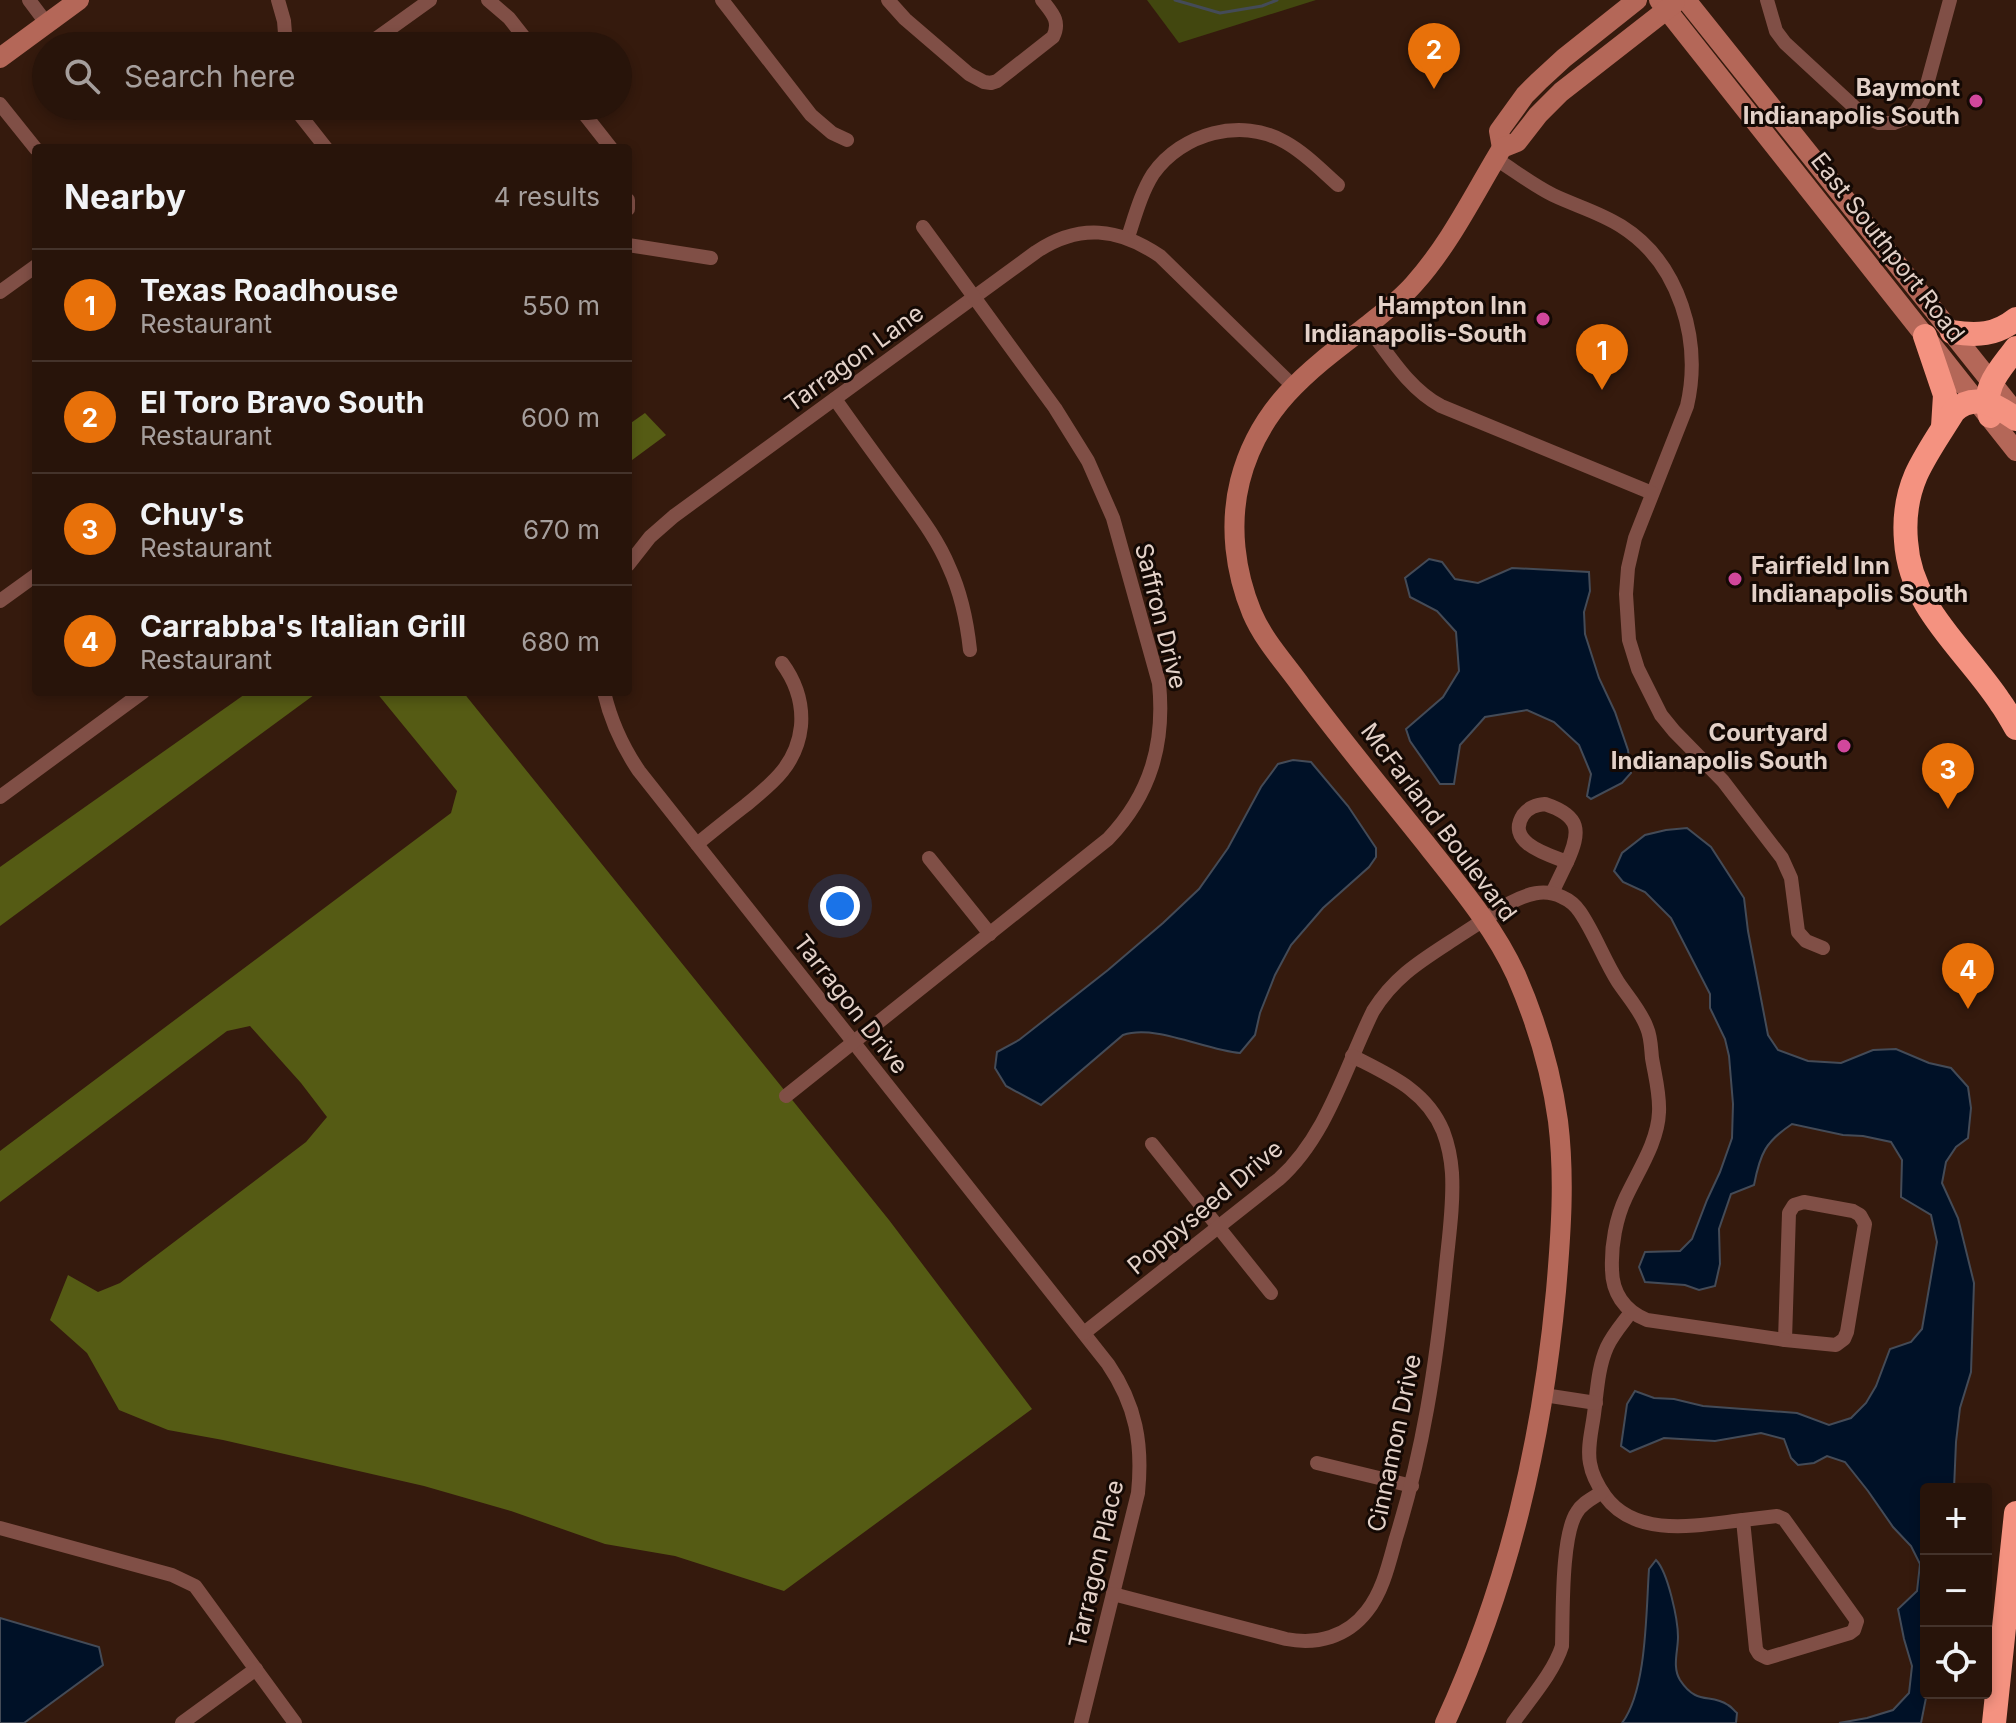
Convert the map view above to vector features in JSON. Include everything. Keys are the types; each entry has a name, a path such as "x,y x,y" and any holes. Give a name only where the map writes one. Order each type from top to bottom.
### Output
{"highway":[{"path":"1952,332 1972,335 1993,333 2016,319"},
{"path":"1925,336 1945,395 1943,429"},
{"path":"1986,401 2016,348"},
{"path":"2016,416 1986,401 1962,404 1954,411 1917,474 1909,495 1905,528 1907,556 1914,582 1928,609 1999,700 2016,728"},
{"path":"1994,1723 2016,1513"}],"street":[{"path":"29,0 47,24"},
{"path":"36,32 79,0"},
{"path":"278,0 285,32"},
{"path":"385,32 430,0"},
{"path":"489,0 520,32"},
{"path":"722,0 811,115 832,133 847,140"},
{"path":"888,0 905,19 969,74 991,83 1053,37 1056,21 1042,0"},
{"name":"McFarland Boulevard","path":"1499,154 1499,131 1525,95 1564,58 1637,0"},
{"path":"1767,0 1780,38 1865,117 1885,124 1903,120 1919,106 1950,0"},
{"name":"McFarland Boulevard","path":"1445,1723 1483,1632 1508,1558 1534,1452 1552,1338 1563,1209 1557,1117 1545,1056 1511,964 1455,880 1275,651 1258,625 1239,572 1234,521 1238,491 1247,461 1258,433 1276,406 1293,386 1396,303 1427,268 1499,154 1517,142 1561,92 1673,2"},
{"name":"East Southport Road","path":"1673,2 1952,332 1986,401 2016,451"},
{"name":"East Southport Road","path":"1673,2 1925,336 1986,401"},
{"path":"0,58 32,35"},
{"path":"0,104 32,144"},
{"path":"304,120 323,144"},
{"path":"589,120 608,144"},
{"path":"1293,386 1168,262 1128,237 1144,190 1161,164 1184,145 1218,132 1254,131 1283,141 1338,185"},
{"path":"1499,154 1547,192 1598,212 1625,228 1661,264 1683,305 1693,365 1690,391 1687,406 1635,538 1626,590 1628,630 1638,669 1661,715 1723,781 1782,858 1791,878 1798,932 1806,941 1823,948"},
{"name":"Saffron Drive","path":"786,1096 1101,845 1125,819 1139,797 1153,764 1160,729 1159,683 1113,518 1100,484 1059,413 923,227"},
{"name":"Tarragon Lane","path":"632,560 666,523 1036,252 1060,239 1091,233 1128,237"},
{"path":"632,246 711,258"},
{"path":"0,292 32,269"},
{"path":"1367,326 1410,383 1426,398 1652,493"},
{"path":"835,399 939,546 965,614 970,650"},
{"path":"0,601 32,578"},
{"path":"697,844 773,783 796,750 801,709 793,680 782,663"},
{"path":"0,797 138,696"},
{"name":"Tarragon Drive","path":"605,696 612,722 628,755 1084,1333"},
{"path":"1567,862 1537,850 1523,839 1519,824 1528,809 1545,804 1556,808 1570,818 1576,828 1577,837 1567,862 1552,893 1565,898 1578,909 1618,981 1641,1014 1649,1034 1658,1119 1651,1143 1620,1211 1611,1268 1617,1294 1631,1312 1654,1322 1785,1340 1832,1346 1838,1344 1847,1332 1865,1224 1858,1213 1804,1202 1795,1204 1790,1210 1785,1340"},
{"path":"929,858 990,934"},
{"name":"Poppyseed Drive","path":"1084,1333 1279,1179 1303,1154 1321,1125 1373,1011 1391,986 1410,968 1523,896 1536,892 1552,893"},
{"name":"Cinnamon Drive","path":"1113,1594 1297,1642 1330,1638 1354,1625 1375,1600 1412,1486 1428,1410 1437,1353 1452,1176 1443,1132 1431,1109 1400,1080 1352,1056"},
{"path":"1152,1144 1271,1293"},
{"path":"1631,1312 1606,1349 1602,1362 1589,1447 1594,1477 1602,1492 1621,1512 1652,1524 1688,1526 1777,1516 1784,1519 1857,1619 1854,1630 1771,1657 1759,1654 1743,1520"},
{"name":"Tarragon Place","path":"1081,1723 1138,1493 1140,1457 1138,1437 1119,1379 1084,1333"},
{"path":"1544,1395 1596,1403"},
{"path":"1317,1463 1412,1486"},
{"path":"1513,1723 1560,1652 1570,1531 1579,1508 1602,1492"},
{"path":"0,1528 172,1575 195,1586 295,1723"},
{"path":"182,1723 256,1669"}],"green space":[{"path":"1147,0 1316,0 1179,43"},
{"path":"645,413 666,435 632,460 632,422"},
{"path":"242,696 313,696 0,926 0,867"},
{"path":"379,696 466,696 889,1220 1032,1409 784,1591 675,1556 605,1544 511,1511 424,1486 168,1430 119,1410 87,1353 50,1320 68,1275 98,1292 120,1283 306,1142 327,1117 250,1026 227,1031 0,1202 0,1151 451,813 457,791"}],"water":[{"path":"1429,559 1442,562 1455,579 1478,583 1512,568 1589,572 1590,591 1584,612 1585,634 1628,750 1631,773 1622,783 1591,799 1587,796 1591,774 1579,745 1554,722 1527,710 1485,717 1460,745 1454,784 1440,784 1410,741 1406,729 1443,697 1459,671 1456,632 1437,611 1410,597 1405,578"},
{"path":"1293,760 1311,762 1348,806 1376,848 1376,857 1323,908 1291,945 1275,975 1255,1035 1240,1053 1165,1035 1136,1032 1123,1035 1041,1105 1006,1086 995,1068 997,1052 1019,1040 1108,970 1199,889 1228,848 1261,787 1278,764"},
{"path":"1687,828 1711,847 1744,898 1768,1035 1778,1050 1808,1061 1841,1063 1873,1050 1896,1049 1929,1063 1951,1068 1968,1087 1971,1108 1968,1138 1956,1147 1946,1162 1942,1183 1958,1218 1974,1283 1971,1372 1960,1408 1954,1483 1920,1483 1920,1564 1911,1546 1893,1527 1845,1462 1827,1456 1814,1463 1798,1465 1791,1458 1784,1439 1761,1433 1715,1441 1664,1438 1630,1452 1621,1446 1627,1404 1635,1391 1654,1398 1703,1406 1797,1413 1829,1425 1851,1418 1866,1403 1876,1386 1890,1349 1911,1342 1922,1329 1937,1242 1931,1215 1901,1197 1902,1160 1891,1142 1792,1124 1765,1150 1754,1185 1731,1194 1719,1229 1720,1264 1715,1286 1699,1290 1685,1285 1645,1282 1639,1267 1645,1252 1680,1251 1692,1239 1732,1138 1729,1056 1725,1039 1710,1008 1710,994 1671,918 1645,892 1623,882 1614,871 1622,853 1645,835"},
{"path":"1656,1560 1668,1585 1674,1608 1678,1637 1676,1664 1680,1680 1692,1693 1729,1706 1737,1713 1736,1723 1622,1723 1630,1709 1641,1671 1649,1569"},
{"path":"1920,1564 1920,1699 1926,1699 1921,1723 1839,1723 1893,1710 1909,1693 1912,1666 1898,1609 1917,1591"},
{"path":"0,1618 99,1647 103,1665 24,1723 0,1723"}],"waterway":[{"path":"1175,0 1220,13 1262,6 1277,0"}],"place":[{"name":"El Toro Bravo South","path":"1434,89"},
{"name":"Baymont Indianapolis South","path":"1976,101"},
{"name":"Hampton Inn Indianapolis-South","path":"1543,319"},
{"name":"Texas Roadhouse","path":"1602,390"},
{"name":"Fairfield Inn Indianapolis South","path":"1735,579"},
{"name":"Courtyard Indianapolis South","path":"1844,746"},
{"name":"Chuy's","path":"1948,809"},
{"name":"Carrabba's Italian Grill","path":"1968,1009"}]}
